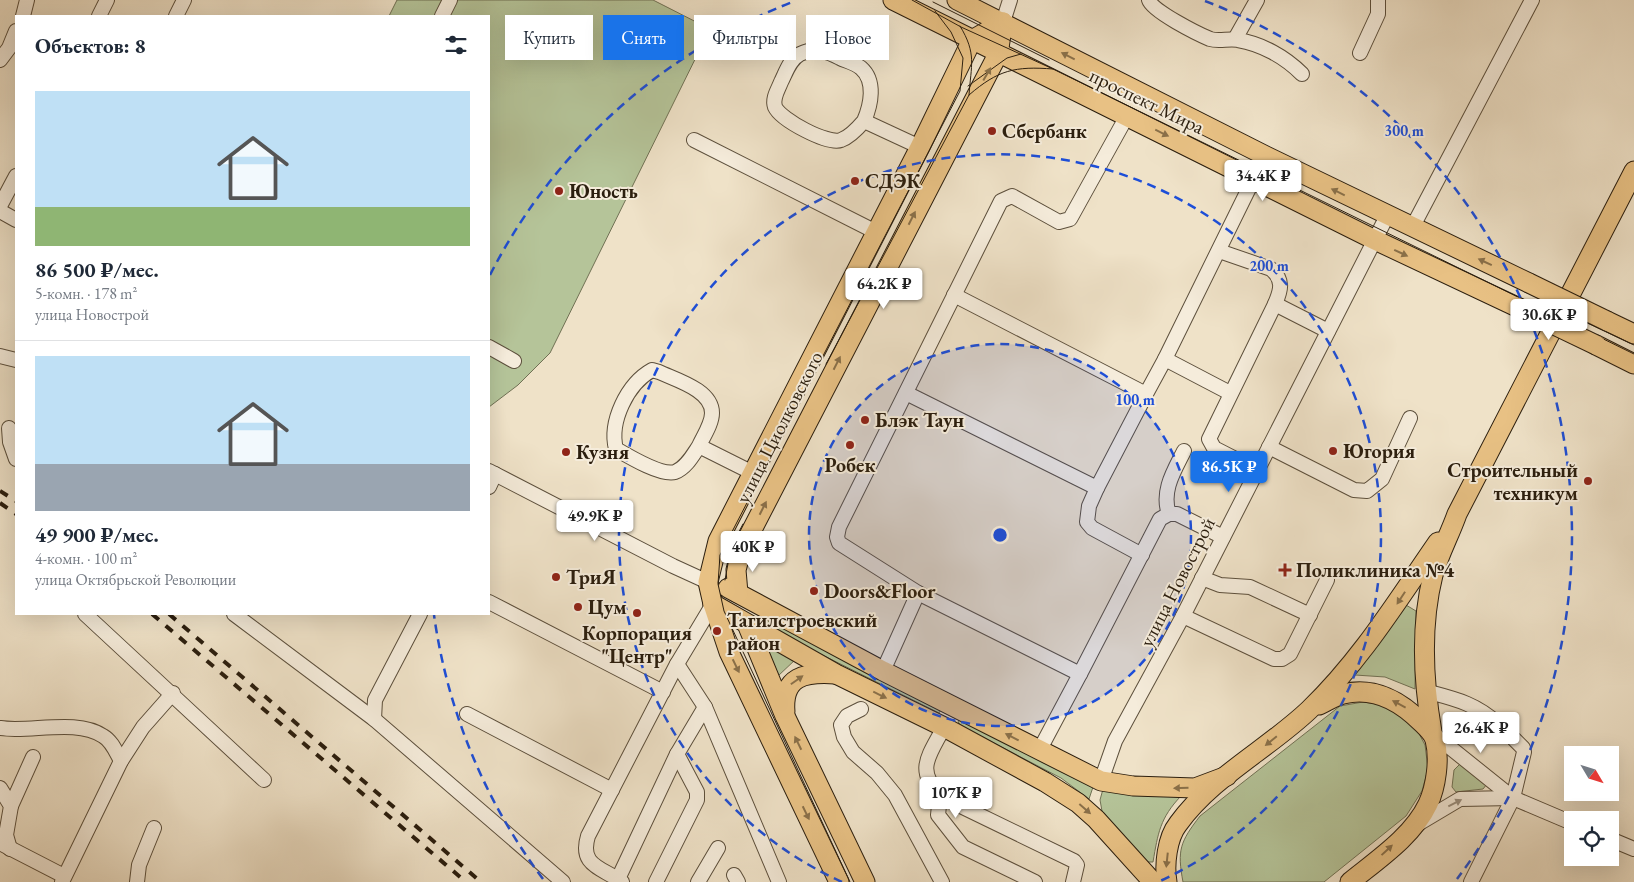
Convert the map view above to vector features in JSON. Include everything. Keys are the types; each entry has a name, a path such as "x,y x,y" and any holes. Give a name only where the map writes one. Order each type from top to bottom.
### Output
{"main road":[{"name":"проспект Мира","path":"893,0 998,54 1254,178 1376,240 1517,306 1634,364"},
{"name":"проспект Мира","path":"957,0 1387,216 1634,334"},
{"path":"972,40 1003,22"},
{"name":"улица Циолковского","path":"738,593 736,570 741,551 998,54 1003,22"},
{"name":"улица Циолковского","path":"839,882 729,652 713,604 708,582 718,541 920,147 972,40"},
{"path":"1350,882 1412,827 1428,805 1433,789 1436,760 1435,742 1425,691 1427,605 1434,573 1457,514 1634,171"},
{"path":"1167,882 1168,851 1176,826 1195,803 1308,710 1352,665 1372,639 1457,514"},
{"path":"708,582 738,593 883,671 1100,781 1132,786 1195,788 1227,776"},
{"path":"713,604 836,674 944,727 1046,782 1096,819 1153,882"},
{"name":"улица Циолковского","path":"747,624 785,716 865,882"},
{"path":"785,716 784,702 786,689 793,682 813,672 836,674"},
{"path":"1308,710 1343,694 1370,693 1404,705 1432,732"},
{"path":"944,727 953,707"}],"street":[{"path":"23,15 27,0"},
{"path":"100,15 107,0"},
{"path":"176,15 184,0"},
{"path":"442,15 450,0"},
{"name":"улица Циолковского","path":"1003,22 1010,0"},
{"path":"1149,0 1150,5 1160,12 1212,40 1235,39 1252,44 1281,57 1302,74"},
{"path":"1235,39 1257,0"},
{"path":"1360,53 1378,14 1378,0"},
{"path":"1412,228 1532,0"},
{"path":"0,60 13,49"},
{"path":"812,50 824,50 860,67 867,76 871,106 864,121 847,137 839,141 827,140 788,121 781,115 776,108 775,95 794,59 800,54 812,50"},
{"path":"1080,674 918,593 846,548 839,543 836,537 839,527 1001,201 1012,196 1059,222 1070,220 1127,116"},
{"path":"864,121 920,147"},
{"path":"694,140 876,232"},
{"path":"0,206 15,178"},
{"path":"1142,555 1092,528 1087,522 1089,506 1096,488 1165,359 1254,178"},
{"path":"0,211 15,219"},
{"name":"улица Новострой","path":"1100,781 1115,741 1183,616 1387,216"},
{"path":"1219,251 1263,266 1277,274 1281,290 1210,433 1210,444 1258,470"},
{"path":"954,295 1146,394"},
{"path":"1275,304 1328,331"},
{"path":"490,348 514,361"},
{"path":"0,356 15,360"},
{"path":"1165,359 1230,393"},
{"path":"652,370 659,372 703,395 710,404 712,414 699,446 690,459 674,472 663,472 616,449 613,436 614,426 634,384 641,376 652,370"},
{"path":"906,392 1096,488"},
{"path":"1269,447 1354,490 1367,491 1382,479 1410,418"},
{"path":"8,425 10,442 15,457"},
{"path":"699,446 753,473"},
{"path":"1169,514 1166,496 1169,483 1184,451"},
{"path":"492,472 673,566 708,582"},
{"path":"1039,751 1160,519 1169,514 1177,514 1222,537"},
{"path":"1202,578 1220,585 1250,587 1310,615"},
{"path":"1183,616 1279,660 1290,654 1327,580"},
{"name":"улица Циолковского","path":"738,593 747,624"},
{"path":"883,671 918,593"},
{"path":"490,603 663,692"},
{"path":"705,707 677,754 620,881 588,860 584,851 588,836 677,664 713,604"},
{"path":"86,615 264,780"},
{"path":"235,615 374,719 563,882"},
{"path":"374,719 375,700 419,615"},
{"path":"677,664 705,707 779,882"},
{"path":"1425,691 1468,703 1482,710 1498,724"},
{"path":"33,757 11,806 5,846 63,879 121,761 143,727 173,694"},
{"path":"861,709 847,716 841,725 844,737 853,752 877,773 895,795 942,882"},
{"path":"467,714 612,790"},
{"path":"0,728 54,727 92,730 104,736 114,747 121,761"},
{"path":"944,727 928,758 925,773 930,784 940,796 1074,861 1078,871 1073,882"},
{"path":"1432,732 1513,798 1564,820"},
{"path":"1471,882 1513,798 1524,752 1523,748 1514,739"},
{"path":"656,882 697,800 697,792 677,754"},
{"path":"0,788 11,806"},
{"path":"940,796 938,816 963,847 1035,882"},
{"path":"1412,827 1460,799 1513,798"},
{"path":"137,882 139,865 154,828"},
{"path":"1619,843 1634,849"},
{"path":"698,882 718,848"}],"green space":[{"name":"Юность","path":"397,0 653,0 682,15 603,15 603,60 684,60 684,16 694,21 695,60 550,353 518,385 490,406 490,15 390,15"},
{"path":"1406,605 1416,611 1415,689 1385,677 1355,675"},
{"path":"764,619 778,622 943,706 939,713 760,624"},
{"path":"765,647 774,647 796,659 778,676"},
{"path":"1363,702 1385,705 1415,726 1425,745 1428,769 1422,791 1406,816 1324,882 1183,882 1180,854 1184,840 1200,816 1340,706"},
{"path":"961,716 1094,784 1089,799 1061,778 963,727 958,722"},
{"path":"1460,764 1487,784 1483,789 1456,792 1452,787 1454,770"},
{"path":"1103,789 1181,796 1168,812 1161,826 1153,862 1145,862 1102,811 1100,800"}],"tunnel":[{"path":"1498,724 1514,739"}],"tram line":[{"path":"912,0 961,27 1053,69 1634,354"},
{"path":"933,2 1049,60"},
{"path":"850,882 724,611 718,584 720,555 960,91 963,58 951,32 935,11"},
{"path":"960,26 971,52 972,67 969,95"},
{"path":"968,86 1007,58 1021,54"},
{"path":"826,364 969,95 998,75 1017,69 1053,69"},
{"path":"1566,313 1634,345"},
{"path":"725,580 731,547 743,524"}],"railway":[{"path":"0,491 15,500"},
{"path":"0,503 15,513"},
{"path":"153,615 466,882"},
{"path":"170,615 481,882"}],"place":[{"name":"Сбербанк","path":"992,131"},
{"name":"СДЭК","path":"855,181"},
{"name":"Юность","path":"559,191"},
{"name":"Блэк Таун","path":"865,420"},
{"name":"Робек","path":"850,445"},
{"name":"Югория","path":"1333,451"},
{"name":"Кузня","path":"566,452"},
{"name":"Строительный техникум","path":"1588,481"},
{"name":"Поликлиника №4","path":"1285,570"},
{"name":"ТриЯ","path":"556,577"},
{"name":"Doors&Floor","path":"814,591"},
{"name":"Цум","path":"578,607"},
{"name":"Корпорация \"Центр\"","path":"637,613"},
{"name":"Тагилстроевский район","path":"717,631"}]}
